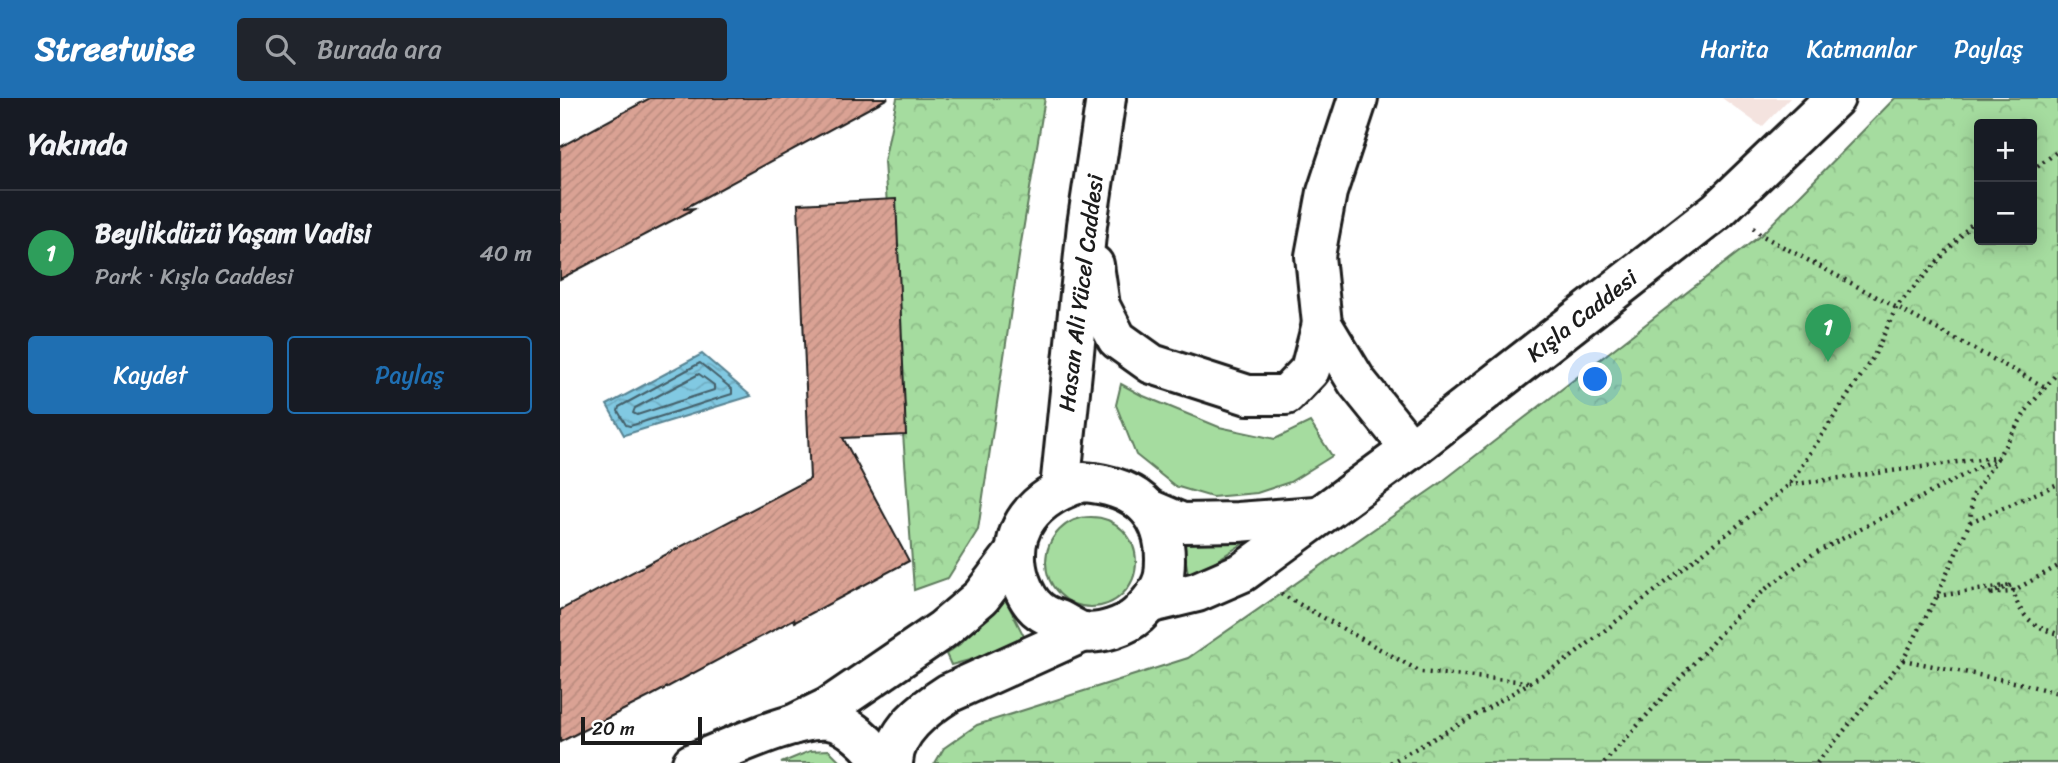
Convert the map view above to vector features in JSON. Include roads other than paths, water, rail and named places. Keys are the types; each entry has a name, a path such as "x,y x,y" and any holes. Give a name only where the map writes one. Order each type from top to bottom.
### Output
{"street":[{"name":"Hasan Ali Yücel Caddesi","path":"1060,489 1087,225 1107,98"},
{"path":"1087,225 1100,306 1116,339 1152,364 1248,394 1286,395 1310,370 1322,324 1315,256 1327,192 1359,98"},
{"name":"Kışla Caddesi","path":"1151,603 1197,592 1243,572 1411,449 1718,210 1835,98"},
{"path":"1322,324 1357,382 1411,449"},
{"path":"1084,632 1039,611 1024,592 1017,569 1015,540 1025,521 1040,502 1060,489 1083,482 1107,484 1129,492 1149,509 1182,523 1316,516"},
{"path":"894,763 902,733 949,693 1084,632 1109,630 1132,620 1151,603 1163,581 1166,555 1161,530 1149,509"},
{"path":"692,763 829,707 942,630 981,597 1016,551"},
{"path":"792,724 818,719 831,720 847,727 878,755 881,763"}],"water":[{"path":"702,354 751,396 624,435 607,405"}],"place":[{"name":"Beylikdüzü Yaşam Vadisi","path":"1828,362"}]}
